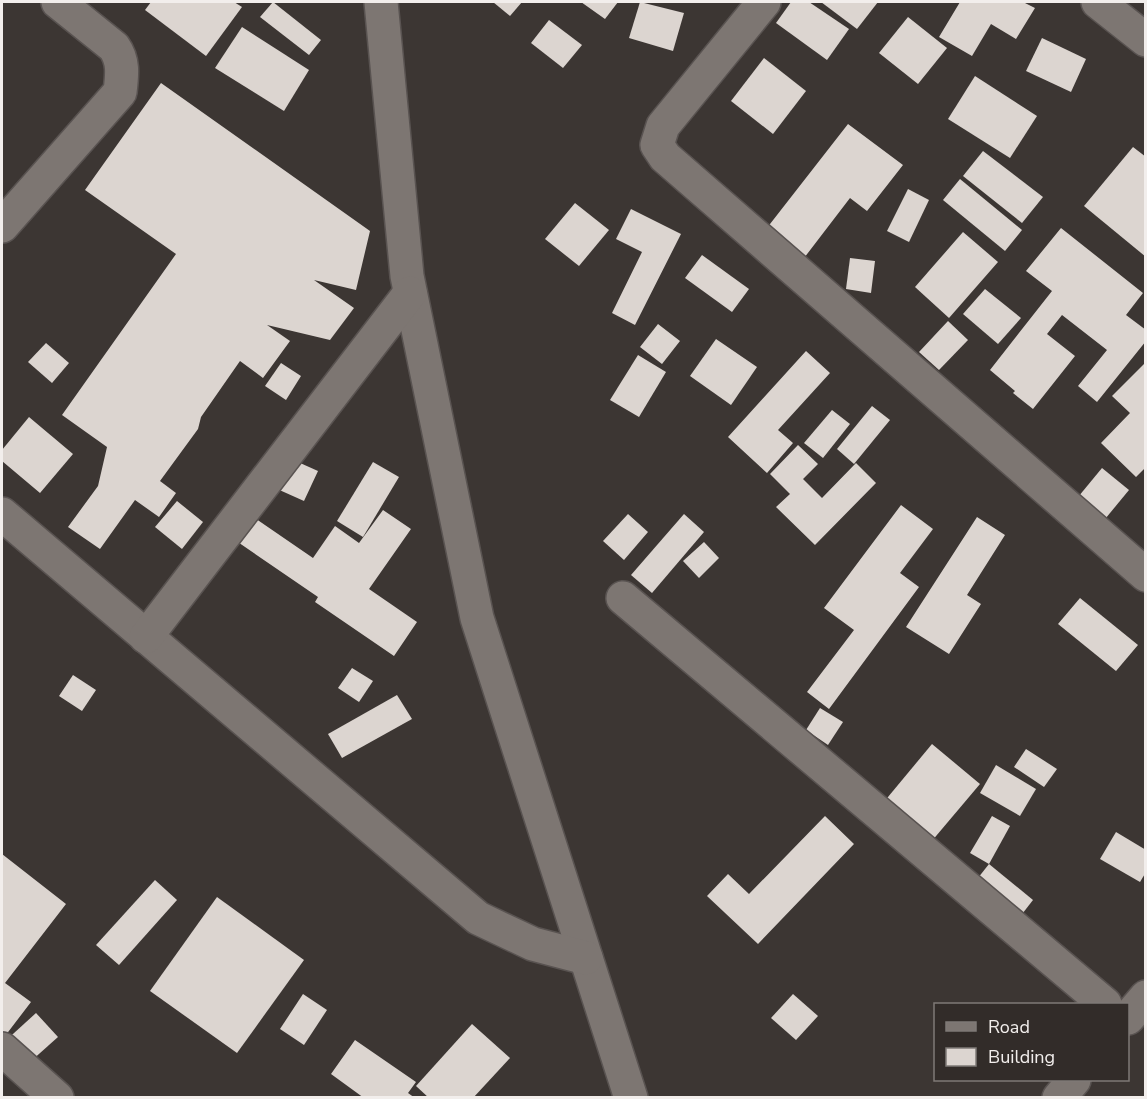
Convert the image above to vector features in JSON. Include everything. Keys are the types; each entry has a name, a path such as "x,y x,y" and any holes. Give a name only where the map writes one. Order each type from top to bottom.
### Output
{"street":[{"path":"2,226 120,92 122,67 120,56 114,47 58,2"},
{"path":"381,2 406,276 477,618 631,1098"},
{"path":"764,2 663,126 657,145 665,158 1146,575"},
{"path":"1098,2 1146,40"},
{"path":"146,637 410,293"},
{"path":"2,514 478,918 533,944 586,958"},
{"path":"623,598 1102,1003"},
{"path":"1129,1017 1146,997"},
{"path":"2,1049 57,1098"},
{"path":"1059,1098 1073,1081"}],"building":[{"path":"151,2 234,2 242,7 206,56 145,10"},
{"path":"273,2 321,40 309,55 260,17"},
{"path":"493,2 522,2 510,16"},
{"path":"581,2 618,2 605,19"},
{"path":"640,2 684,13 673,51 629,38"},
{"path":"791,2 809,2 849,29 827,60 776,23"},
{"path":"821,2 878,2 857,29"},
{"path":"960,2 1023,2 1035,8 1016,39 991,24 972,56 939,37"},
{"path":"908,17 947,48 918,84 879,53"},
{"path":"549,20 582,45 563,68 531,43"},
{"path":"242,27 309,70 284,111 215,68"},
{"path":"1042,38 1086,59 1071,92 1026,71"},
{"path":"764,58 806,91 773,134 731,101"},
{"path":"975,76 1037,116 1010,158 948,119"},
{"path":"161,83 370,231 356,290 314,280 354,308 330,340 267,325 290,341 263,378 240,361 201,417 198,429 160,481 176,493 159,517 135,500 100,549 68,527 98,486 107,447 62,415 176,254 85,190"},
{"path":"848,124 903,165 867,211 850,198 801,262 763,233"},
{"path":"1133,147 1146,157 1146,257 1084,206"},
{"path":"983,151 1043,197 1022,223 963,176"},
{"path":"960,179 1022,230 1005,251 943,200"},
{"path":"908,189 929,200 909,242 887,231"},
{"path":"575,203 609,230 579,266 545,239"},
{"path":"631,209 681,234 635,325 612,313 642,252 616,239"},
{"path":"1061,228 1143,293 1126,315 1146,330 1146,341 1097,402 1078,386 1107,350 1062,315 1047,334 1075,356 1033,409 990,370 1052,291 1026,271"},
{"path":"963,232 998,262 949,318 915,287"},
{"path":"702,255 749,289 732,312 685,278"},
{"path":"850,258 875,261 871,293 846,289"},
{"path":"985,289 1021,318 998,344 963,314"},
{"path":"948,321 968,340 939,370 919,352"},
{"path":"658,324 680,341 662,364 640,347"},
{"path":"716,339 757,367 731,405 690,376"},
{"path":"46,343 69,363 52,383 28,362"},
{"path":"806,351 830,373 778,430 793,443 767,473 728,437"},
{"path":"638,355 666,372 639,417 610,400"},
{"path":"1146,362 1146,467 1136,477 1101,443 1130,413 1112,396"},
{"path":"281,363 301,376 286,400 265,386"},
{"path":"872,406 890,420 854,464 837,449"},
{"path":"832,410 850,424 823,458 804,443"},
{"path":"29,417 73,454 40,493 2,461 2,450"},
{"path":"798,445 818,464 803,479 822,498 856,463 876,483 815,545 776,507 790,494 770,474"},
{"path":"280,454 318,471 304,501 266,484"},
{"path":"373,462 399,477 363,537 337,521"},
{"path":"1102,468 1129,490 1096,530 1069,508"},
{"path":"177,501 203,522 182,549 155,527"},
{"path":"901,505 933,529 900,573 919,587 829,709 807,692 854,630 824,608"},
{"path":"383,510 411,529 369,589 417,622 394,656 315,602 318,597 229,536 246,512 313,558 335,526 359,543"},
{"path":"628,514 648,532 624,560 603,541"},
{"path":"684,514 704,532 652,593 631,575"},
{"path":"977,517 1005,535 967,595 981,604 949,654 906,627"},
{"path":"704,542 719,558 699,578 683,561"},
{"path":"1080,598 1138,645 1116,671 1058,624"},
{"path":"352,668 373,681 359,702 338,688"},
{"path":"73,675 96,690 82,711 59,696"},
{"path":"397,695 412,719 342,758 328,734"},
{"path":"820,708 843,722 828,745 806,730"},
{"path":"932,744 980,784 931,842 883,803"},
{"path":"1026,749 1057,769 1044,787 1014,767"},
{"path":"996,765 1036,789 1020,816 980,793"},
{"path":"825,816 854,844 758,944 707,896 728,874 749,894"},
{"path":"992,816 1010,826 989,864 970,853"},
{"path":"1116,832 1146,850 1146,872 1140,882 1100,859"},
{"path":"2,854 66,904 5,983 31,1002 2,1040"},
{"path":"989,864 1033,900 1019,918 974,883"},
{"path":"155,880 177,900 119,965 96,945"},
{"path":"217,897 304,960 237,1053 150,991"},
{"path":"303,994 327,1010 304,1045 280,1029"},
{"path":"793,994 818,1016 796,1040 771,1018"},
{"path":"36,1013 58,1037 21,1070 2,1044"},
{"path":"472,1024 510,1058 473,1098 429,1098 416,1086"},
{"path":"355,1040 416,1082 408,1093 415,1098 364,1098 331,1074"}]}
